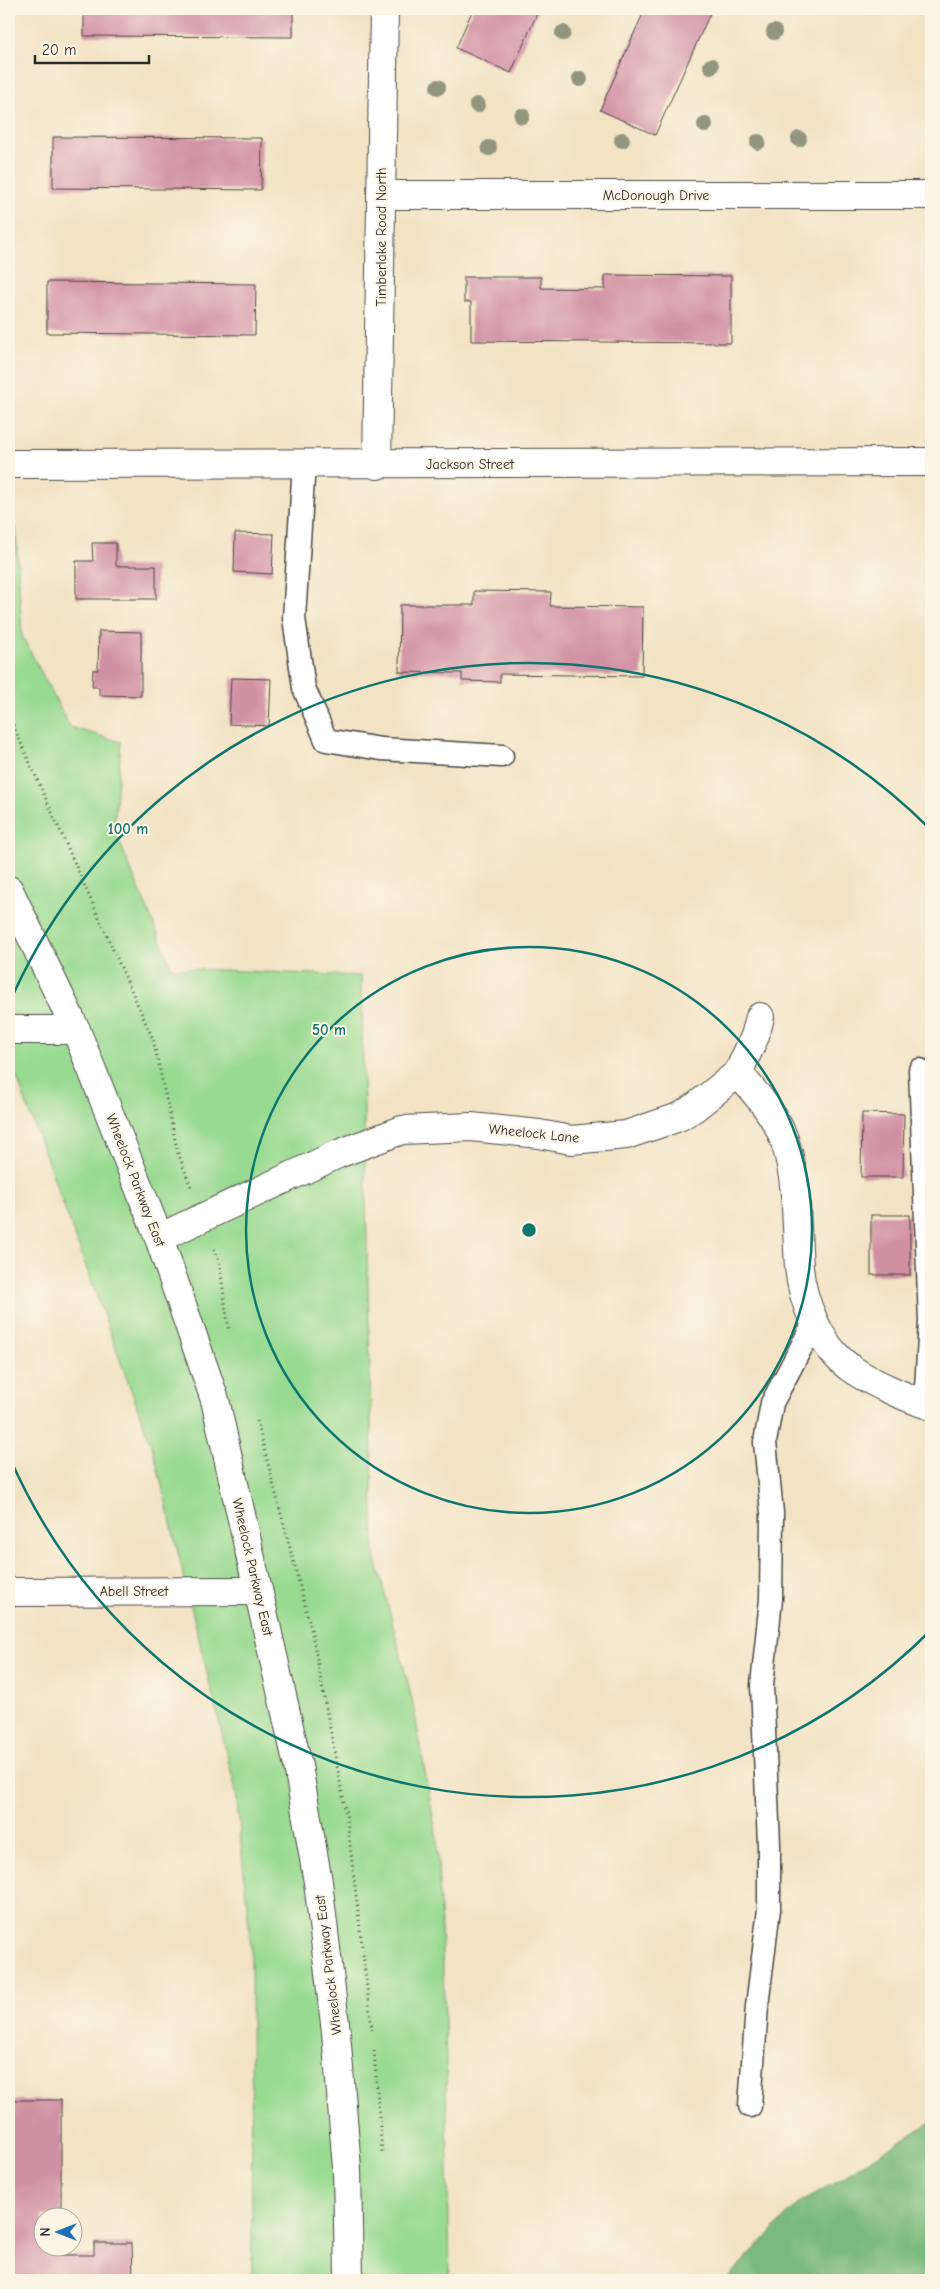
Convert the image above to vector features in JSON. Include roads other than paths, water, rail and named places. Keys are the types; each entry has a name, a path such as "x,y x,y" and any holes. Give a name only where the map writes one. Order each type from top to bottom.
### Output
{"street":[{"name":"Timberlake Road North","path":"378,465 384,9"},
{"name":"McDonough Drive","path":"381,195 931,194"},
{"name":"Jackson Street","path":"9,464 378,465 931,462"},
{"name":"Wheelock Parkway East","path":"9,890 76,1030 159,1238 215,1400 298,1766 318,1882 336,2032 344,2139 349,2280"},
{"path":"760,1018 755,1036 738,1073 765,1104 784,1141 794,1180 799,1270 809,1310 829,1346 848,1367 910,1399 928,1406"},
{"path":"9,1030 76,1030"},
{"name":"Wheelock Lane","path":"159,1238 338,1154 402,1130 471,1127 539,1134 572,1140 626,1134 678,1117 694,1108 738,1073"},
{"name":"Abell Street","path":"9,1592 258,1591"}],"lane":[{"path":"304,464 294,618 304,688 326,740 381,749 502,756"},
{"path":"920,1070 930,1321 928,1406"},
{"path":"750,2106 757,2006 768,1909 768,1844 762,1685 771,1599 772,1513 765,1442 772,1403 815,1321"}]}
